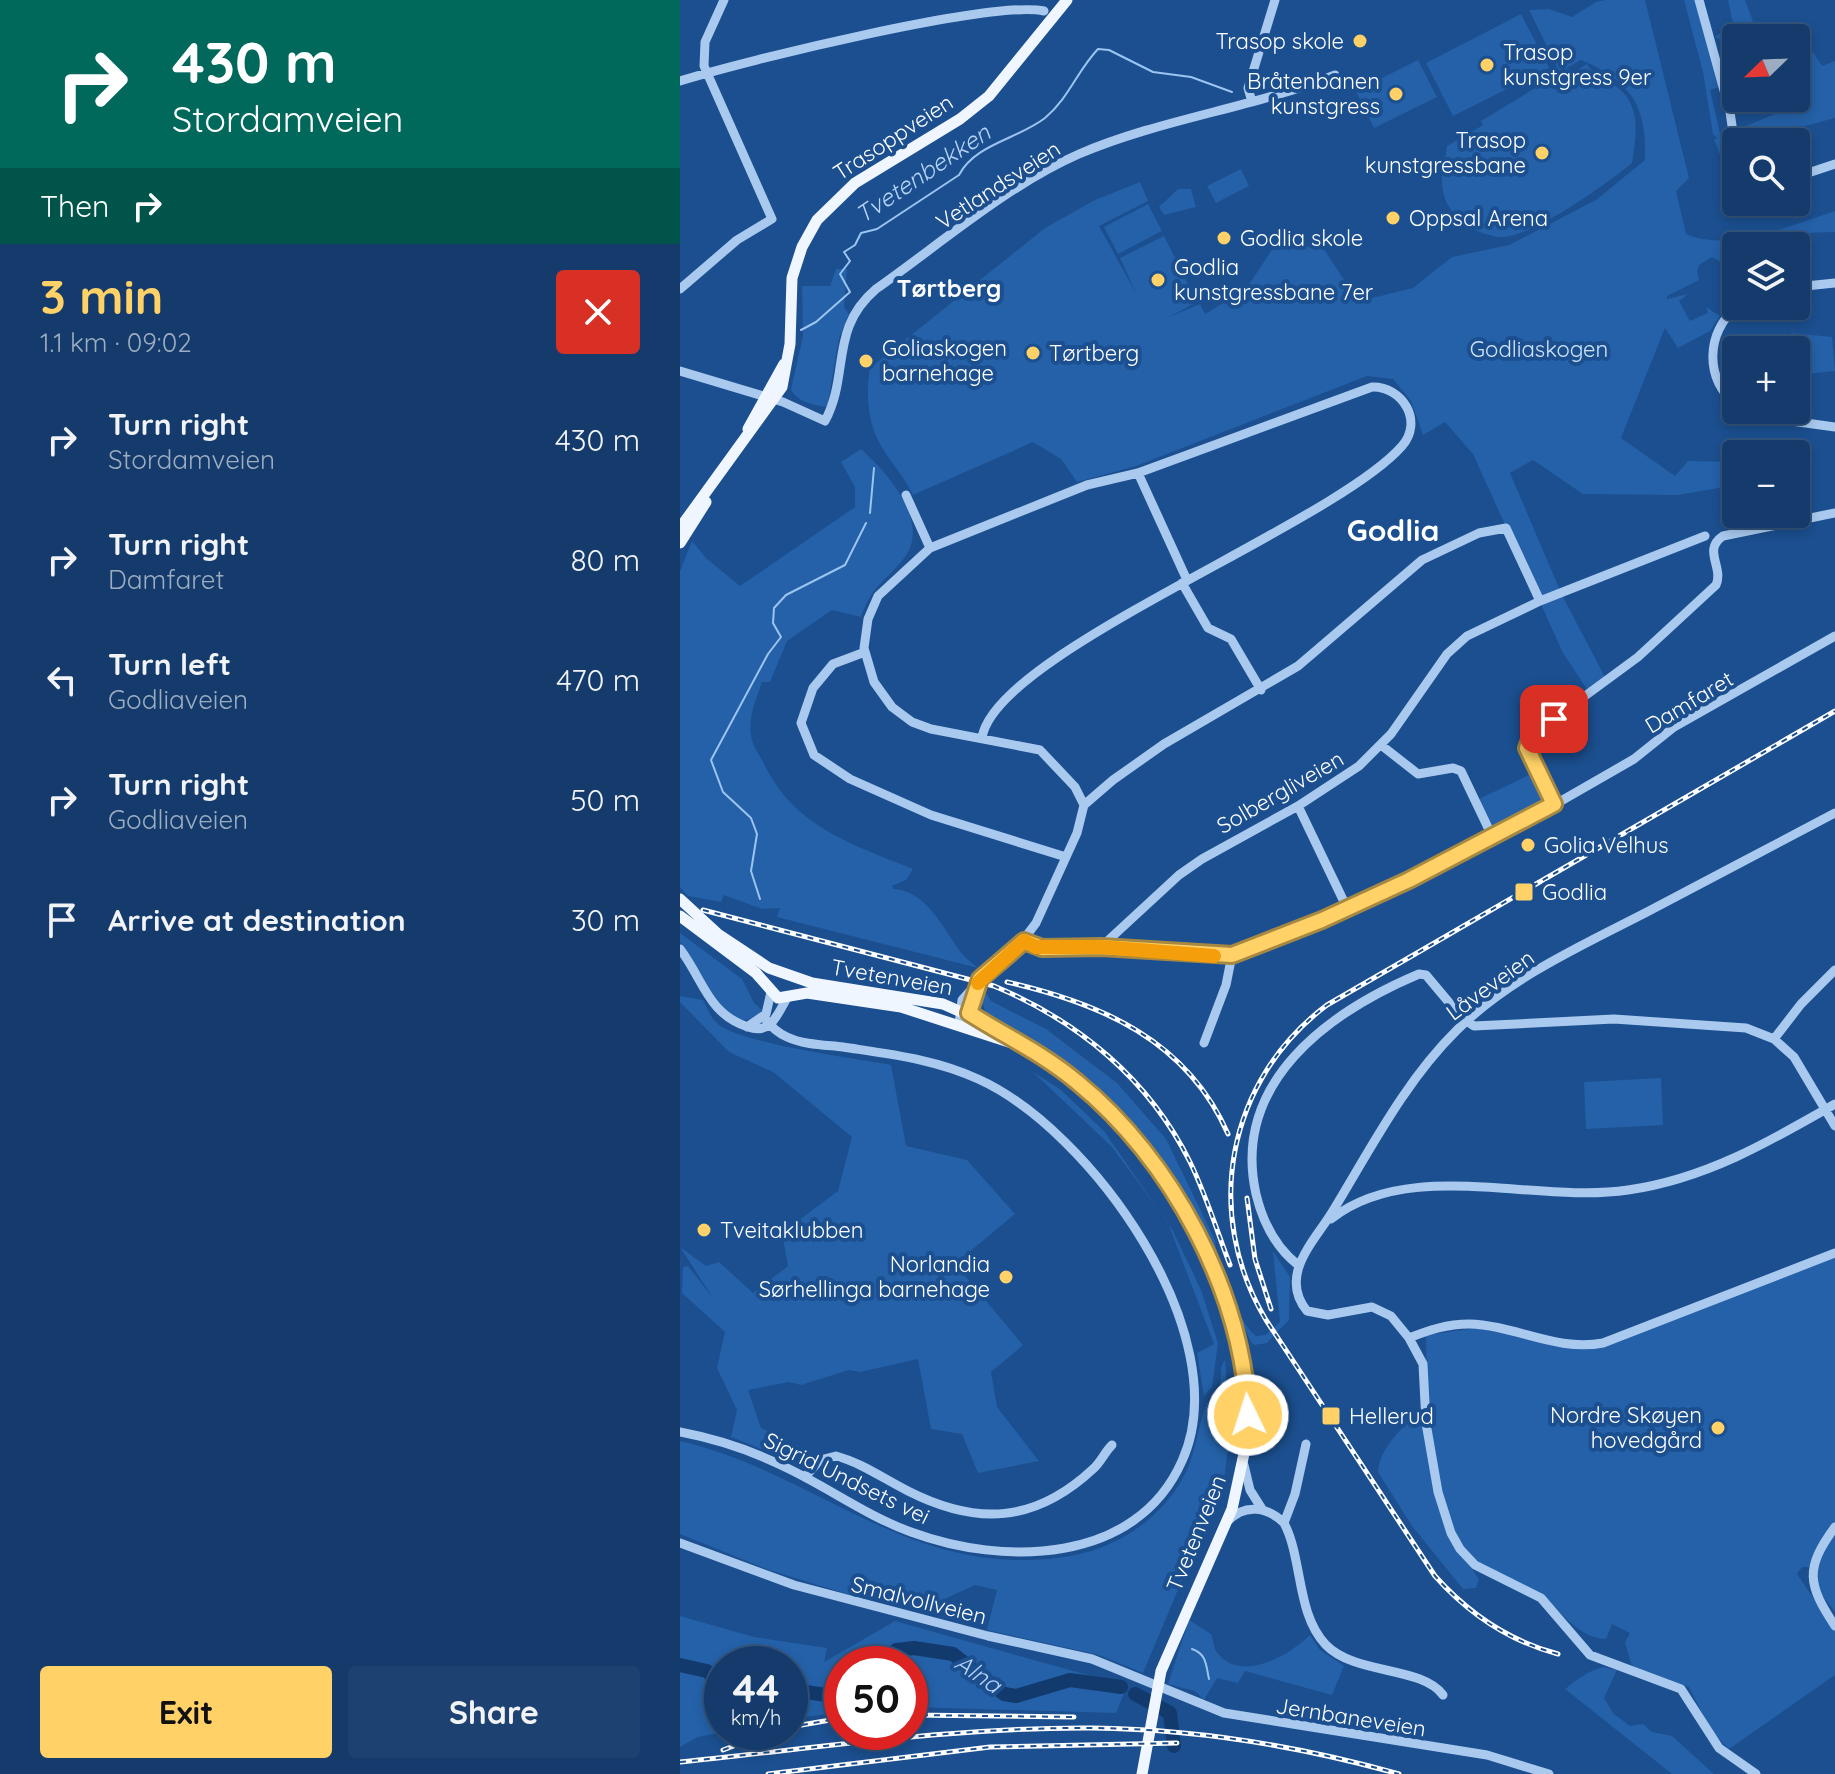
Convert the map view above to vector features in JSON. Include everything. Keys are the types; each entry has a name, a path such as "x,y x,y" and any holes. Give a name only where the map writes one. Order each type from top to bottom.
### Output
{"main road":[{"name":"Trasoppveien","path":"713,487 770,398 788,357 792,278 802,247 817,220 855,183 960,119 989,96 1049,14 1067,0"},
{"path":"680,528 713,487"},
{"path":"680,543 713,487"},
{"name":"Tvetenveien","path":"680,899 744,953 779,971 820,984 905,996 964,1011 1022,1046 1076,1081 1119,1122 1154,1168 1193,1230 1229,1311 1243,1358 1248,1415 1244,1465 1226,1523 1170,1647 1154,1698 1142,1774"},
{"name":"Tvetenveien","path":"680,916 770,989 790,995 901,1007 1022,1046"},
{"path":"770,989 771,977 779,971"},
{"name":"Tvetenveien","path":"790,995 796,984 793,975"}],"street":[{"path":"680,289 737,240 772,219 706,73 702,53 724,0"},
{"path":"1252,102 1248,88 1275,0"},
{"path":"1699,0 1732,128"},
{"path":"680,81 886,20 1007,2 1029,3 1049,14"},
{"name":"Vetlandsveien","path":"770,398 825,421 832,404 848,324 858,307 876,289 1057,164 1101,146 1335,75"},
{"path":"1810,172 1835,164"},
{"path":"1810,286 1835,283"},
{"path":"1722,391 1712,361 1719,329 1726,320"},
{"path":"680,371 770,398"},
{"path":"959,1024 986,973 1024,941 1048,901 1082,821 1084,805 1075,787 1044,752 925,727 899,714 878,689 865,652 866,626 878,596 930,548 1087,485 1138,473 1372,387 1397,394 1408,409 1410,428 1405,442 1353,489 1097,632 1035,676 988,719 982,738"},
{"path":"1810,424 1835,427"},
{"path":"1138,473 1184,582 1208,628 1231,639 1261,690"},
{"path":"906,495 930,548"},
{"path":"1554,804 1528,755 1532,735 1638,657 1716,585 1719,575 1712,549 1723,536 1835,513"},
{"path":"1084,805 1164,744 1261,690 1317,651 1422,560 1487,530 1506,528 1540,601"},
{"name":"Solbergliveien","path":"1101,947 1179,875 1217,849 1298,806 1359,766 1381,745 1458,643 1540,601 1705,536"},
{"name":"Damfaret","path":"1024,941 1036,947 1101,947 1232,955 1347,908 1493,838 1634,759 1674,727 1835,636"},
{"path":"865,652 838,661 813,688 801,723 814,755 841,775 930,815 1066,857"},
{"path":"1381,745 1418,774 1453,768 1461,771 1493,838"},
{"path":"1298,806 1347,908"},
{"name":"Låveveien","path":"1298,1265 1305,1249 1325,1223 1406,1092 1466,1021 1542,967 1835,813"},
{"path":"680,949 720,1014 747,1027 761,1030 790,995"},
{"path":"1204,1043 1226,985 1232,955"},
{"path":"1774,1039 1835,970"},
{"path":"1756,1774 1719,1748 1681,1689 1590,1655 1541,1598 1475,1565 1460,1549 1451,1533 1438,1492 1426,1423 1423,1364 1409,1338 1391,1316 1377,1308 1328,1315 1311,1314 1304,1308 1299,1298 1298,1265 1273,1238 1254,1184 1253,1155 1258,1120 1278,1075 1299,1048 1320,1031 1419,974 1426,975 1466,1021 1478,1026 1645,1019 1734,1025 1774,1039 1801,1068 1830,1107 1835,1126"},
{"path":"767,1021 770,989"},
{"name":"Sigrid Undsets vei","path":"680,1432 747,1450 805,1477 891,1524 942,1541 1014,1551 1087,1544 1131,1523 1170,1484 1192,1435 1195,1386 1183,1335 1144,1243 1098,1175 1047,1122 994,1087 959,1071 896,1055 795,1040 767,1021"},
{"path":"1325,1223 1371,1195 1405,1187 1588,1193 1665,1183 1728,1162 1830,1107"},
{"path":"1409,1338 1440,1327 1473,1324 1564,1344 1603,1343 1835,1253"},
{"path":"1306,1444 1295,1494 1284,1523 1311,1617 1324,1644 1351,1662 1428,1683 1443,1695"},
{"path":"805,1477 820,1460 836,1456 945,1506 972,1514 1006,1514 1050,1503 1096,1467 1112,1445"},
{"path":"1244,1465 1250,1490 1262,1509 1284,1523"},
{"path":"1226,1523 1245,1510 1262,1509"},
{"path":"1834,1623 1813,1592 1814,1566 1835,1527"},
{"name":"Smalvollveien","path":"680,1543 794,1585 988,1636 1092,1659 1152,1682"},
{"name":"Jernbaneveien","path":"1152,1682 1233,1715 1487,1755 1549,1774"}],"green space":[{"name":"Godliaskogen","path":"1645,0 1689,178 1676,191 1686,234 1722,240 1722,263 1712,257 1700,264 1697,271 1699,280 1667,296 1667,299 1688,294 1679,301 1690,321 1708,313 1706,307 1720,316 1710,331 1678,348 1665,328 1621,438 1675,476 1688,461 1722,462 1722,487 1678,495 1583,494 1533,460 1510,473 1562,595 1607,681 1590,694 1563,653 1473,454 1445,422 1423,435 1411,401 1393,379 1367,376 1136,466 1077,482 1061,459 1033,442 913,495 875,433 868,405 870,368 1045,228 1095,200 1140,182 1148,201 1099,226 1137,295 1120,258 1164,236 1197,302 1169,317 1200,304 1205,314 1246,289 1281,236 1299,249 1320,243 1352,292 1368,299 1413,288 1452,257 1509,245 1596,200 1645,160 1645,141 1639,110 1624,87 1581,60 1565,69 1574,72 1587,64 1621,90 1633,108 1636,129 1632,163 1553,218 1505,237 1481,232 1460,220 1447,203 1442,178 1447,146 1483,125 1481,121 1560,73 1529,10 1549,9 1572,17 1596,2"},
{"path":"1684,0 1695,0 1719,87 1710,90 1722,138 1722,160 1714,140 1717,138 1713,134 1703,72"},
{"path":"1728,0 1745,0 1754,24 1733,24"},
{"name":"Trasop kunstgress 9er","path":"1521,14 1549,68 1453,116 1426,63"},
{"path":"1810,48 1822,66 1835,61 1835,118 1798,128 1743,127 1780,112 1810,112"},
{"name":"Bråtenbanen kunstgress","path":"1418,60 1437,97 1374,128 1356,91"},
{"path":"1241,169 1249,186 1216,203 1207,186"},
{"path":"1178,189 1191,189 1196,207 1164,215 1159,207"},
{"path":"1148,204 1162,231 1118,254 1104,227"},
{"name":"Godliaskogen","path":"1835,211 1835,232 1810,233 1770,232"},
{"path":"836,269 847,269 844,307 849,314 839,338 826,407 801,400 791,389 803,336 802,286 830,286"},
{"path":"1791,333 1832,337 1835,371 1810,374 1810,336 1789,336"},
{"path":"861,449 882,470 902,498 913,528 912,543 905,557 870,597 861,617 832,610 787,641 770,682 762,682 752,714 751,737 776,784 808,818 846,841 913,869 906,880 892,886 893,889 905,891 924,903 962,954 978,968 777,917 780,908 762,909 724,895 721,902 688,896 680,887 680,571 692,541 706,558 740,586 855,507 855,487 841,462"},
{"path":"1533,773 1545,795 1544,801 1494,828 1477,800"},
{"path":"680,933 742,979 754,1003 763,1011 758,1018 740,1021 722,1009 680,942"},
{"path":"985,992 991,1001 1046,1029 1117,1083 1166,1139 1215,1240 1224,1277 1236,1306 1256,1336 1265,1335 1280,1322 1273,1251 1290,1277 1289,1320 1267,1343 1254,1345 1251,1342 1193,1216 1134,1129 1107,1098 1068,1065 986,1013 981,1000"},
{"path":"680,996 703,1000 716,1022 746,1037 891,1065 906,1146 967,1160 1015,1214 955,1264 1023,1345 991,1372 997,1407 1039,1461 978,1473 962,1434 931,1429 918,1359 860,1372 849,1370 801,1385 789,1382 748,1390 761,1428 808,1451 784,1458 731,1437 737,1410 717,1368 725,1332 682,1293 683,1267 688,1266 713,1298 680,1247 706,1266 719,1262 753,1293 788,1266 782,1233 838,1191 852,1137 773,1072 729,1052 680,1002"},
{"path":"1033,1072 1061,1090 1104,1131 1160,1212 1112,1147"},
{"path":"1661,1078 1663,1125 1586,1129 1584,1082"},
{"path":"1169,1225 1201,1290 1218,1343 1212,1387 1204,1396 1197,1353 1214,1344"},
{"path":"1835,1257 1835,1612 1818,1590 1818,1567 1802,1567 1797,1574 1835,1630 1835,1675 1729,1749 1711,1731 1689,1687 1641,1672 1631,1664 1625,1642 1630,1633 1612,1624 1606,1639 1588,1635 1542,1596 1481,1564 1458,1538 1446,1513 1438,1484 1429,1420 1426,1335 1477,1328 1527,1339 1602,1347"},
{"path":"1225,1360 1230,1432 1224,1480 1143,1673 1099,1655 987,1630 997,1590 975,1585 925,1608 844,1593 769,1570 680,1534 680,1441 729,1456 907,1537 954,1552 1003,1559 1057,1558 1088,1552 1144,1524 1176,1490 1192,1456 1205,1407 1219,1389"},
{"path":"1422,1410 1448,1535 1479,1579 1476,1588 1463,1589 1412,1526 1378,1472 1388,1446"},
{"path":"680,1616 754,1637 824,1648 824,1714 808,1717 808,1646 704,1646 704,1736 680,1747"},
{"path":"1189,1620 1211,1634 1216,1651 1226,1661 1238,1666 1251,1666 1278,1658 1310,1635 1320,1650 1344,1666 1332,1695 1245,1671 1238,1683 1217,1678 1204,1700 1195,1691 1168,1684"},
{"path":"895,1621 1127,1686 1116,1713 928,1708 928,1646 852,1646"},
{"path":"1603,1667 1617,1670 1604,1698 1614,1714 1630,1726 1643,1724 1652,1732 1672,1736 1714,1774 1672,1774 1565,1689 1587,1673"}],"waterway":[{"name":"Tvetenbekken","path":"801,330 816,322 850,292 840,274 850,261 844,252 855,245 861,233 877,229 959,175 975,156 1045,118 1098,49 1109,50 1153,72 1191,77 1232,92"},
{"name":"Tvetenbekken","path":"870,513 874,468"},
{"name":"Tvetenbekken","path":"760,899 751,871 757,834 751,818 723,792 711,760 768,654 781,637 773,623 774,608 786,595 845,565 866,523"},
{"name":"Tvetenbekken","path":"1192,1649 1203,1657 1209,1679"},
{"name":"Alna","path":"928,1650 953,1654 1004,1694 1016,1696 1070,1680 1121,1687"},
{"name":"Alna","path":"680,1665 704,1670"},
{"name":"Alna","path":"808,1692 824,1695"},
{"name":"Alna","path":"1135,1694 1170,1713 1174,1746"}],"railway":[{"path":"1558,1654 1523,1642 1491,1624 1435,1576 1266,1320 1246,1279 1234,1236 1231,1193 1235,1150 1247,1109 1266,1071 1293,1036 1327,1005 1835,711"},
{"path":"703,910 994,986 1025,1000 1082,1035 1132,1079 1173,1132 1196,1175 1230,1265"},
{"path":"1007,982 1075,1001 1137,1031 1165,1050 1211,1101 1228,1134"},
{"path":"1247,1198 1255,1259 1271,1309"},
{"path":"928,1715 1074,1717"},
{"path":"808,1724 824,1721"},
{"path":"680,1762 938,1735 1092,1728 1170,1732 1247,1741 1323,1755 1399,1774"},
{"path":"768,1774 990,1747 1177,1743"}],"slow traffic":[{"path":"978,983 1024,941 1036,947 1101,947 1214,956"}],"place":[{"name":"Trasop skole","path":"1360,41"},
{"name":"Trasop kunstgress 9er","path":"1487,65"},
{"name":"Bråtenbanen kunstgress","path":"1396,94"},
{"name":"Trasop kunstgressbane","path":"1542,153"},
{"name":"Oppsal Arena","path":"1393,218"},
{"name":"Godlia skole","path":"1224,238"},
{"name":"Godlia kunstgressbane 7er","path":"1158,280"},
{"name":"Tørtberg","path":"1033,353"},
{"name":"Goliaskogen barnehage","path":"866,361"},
{"name":"Golia Velhus","path":"1528,845"},
{"name":"Godlia","path":"1524,892"},
{"name":"Tveitaklubben","path":"704,1230"},
{"name":"Norlandia Sørhellinga barnehage","path":"1006,1277"},
{"name":"Hellerud","path":"1331,1416"},
{"name":"Nordre Skøyen hovedgård","path":"1718,1428"}],"district":[{"name":"Tørtberg","path":"949,289"},
{"name":"Godlia","path":"1393,531"}],"route":[{"path":"1248,1415 1246,1376 1233,1321 1202,1248 1175,1199 1131,1136 1087,1090 1060,1068 1022,1046 1002,1030 969,1013 977,985 988,971 1024,941 1036,947 1101,947 1232,955 1322,920 1409,880 1554,804 1529,759 1527,748 1532,735 1554,719"}]}
